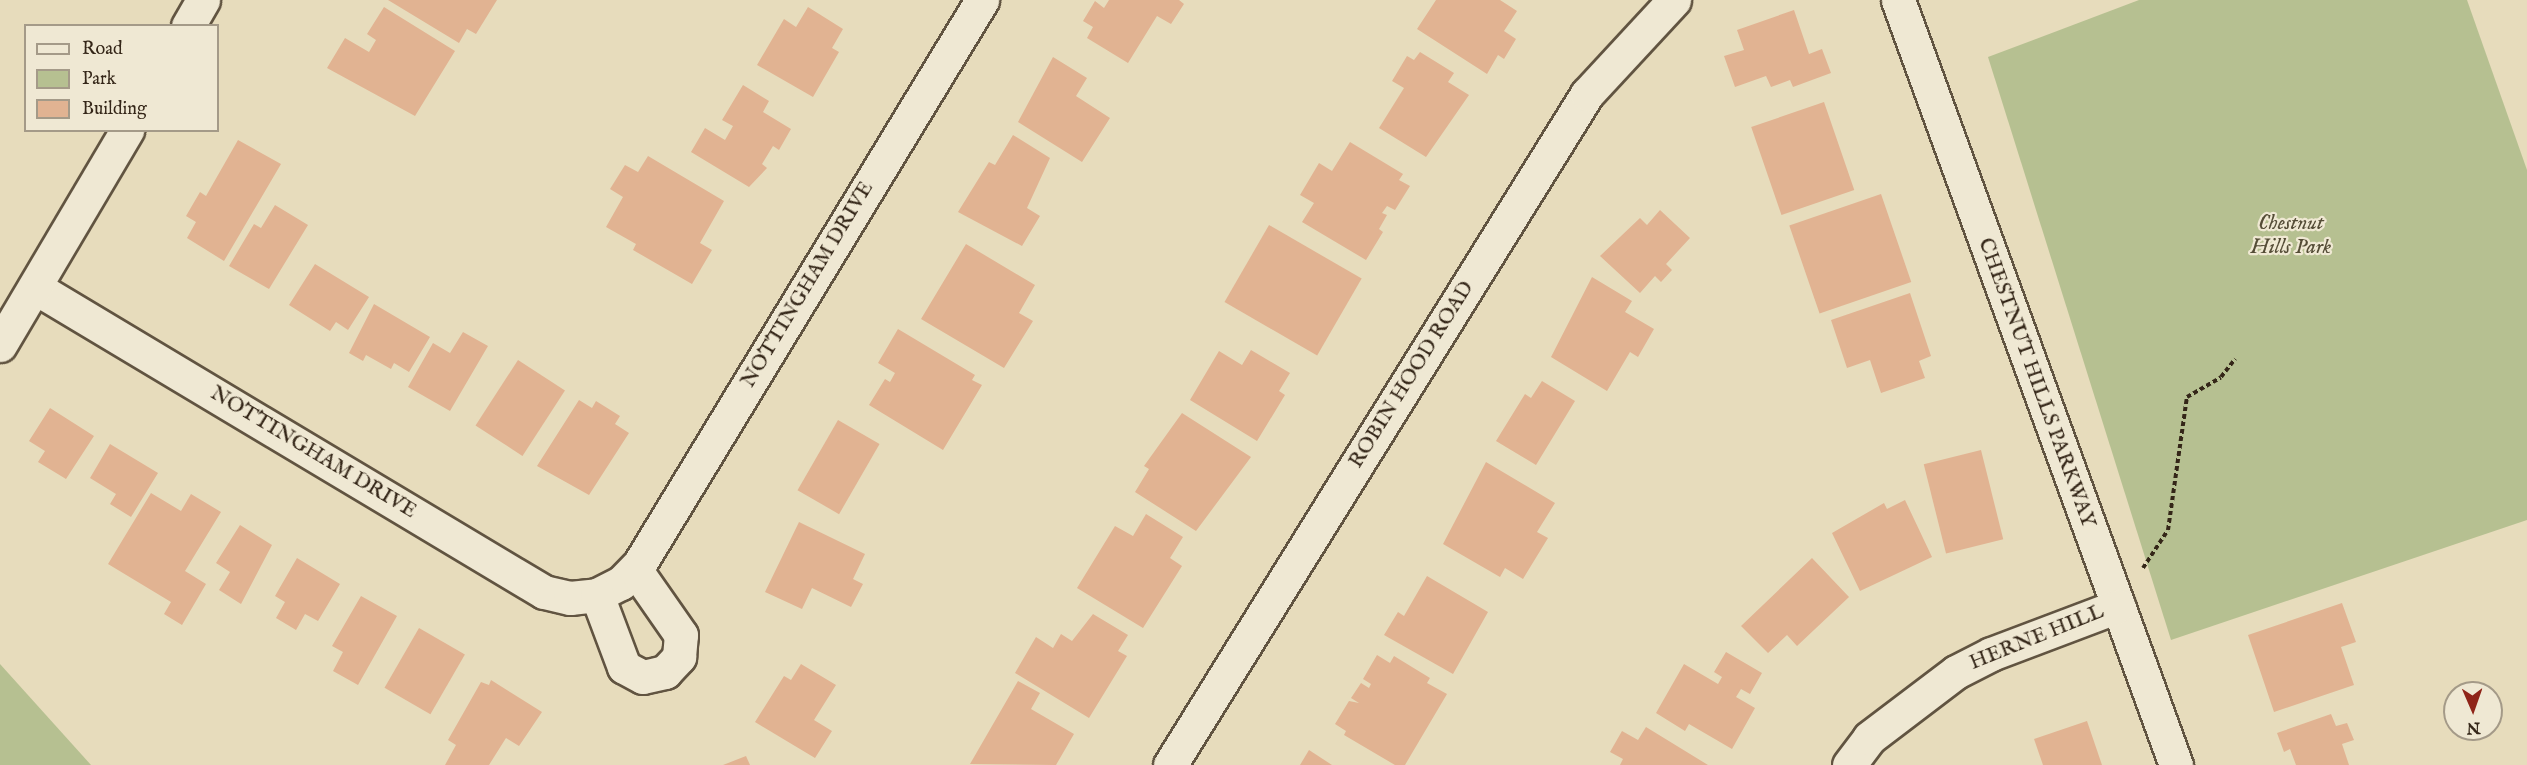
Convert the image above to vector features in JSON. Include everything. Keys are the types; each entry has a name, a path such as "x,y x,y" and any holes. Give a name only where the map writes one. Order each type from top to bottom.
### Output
{"street":[{"path":"190,24 203,0"},
{"name":"NOTTINGHAM DRIVE","path":"36,288 544,591 570,598 597,595 621,583 635,569 982,0"},
{"name":"ROBIN HOOD ROAD","path":"1170,765 1587,94 1674,0"},
{"name":"CHESTNUT HILLS PARKWAY","path":"1898,0 2176,765"},
{"path":"0,345 36,288 126,132"},
{"path":"597,595 624,667 644,676 665,672 679,657 681,635 635,569"},
{"name":"HERNE HILL","path":"1849,765 1869,738 1956,672 1991,654 2118,606"}],"path":[{"path":"2118,606 2166,536 2187,397 2221,377 2235,359"}],"green space":[{"name":"Chestnut Hills Park","path":"2139,0 2467,0 2527,170 2527,520 2171,640 1988,57"},
{"path":"0,664 91,765 0,765"}],"building":[{"path":"388,0 497,0 476,34 467,29 459,43"},
{"path":"1109,0 1179,0 1184,4 1171,24 1157,16 1128,63 1087,38 1093,27 1083,21 1095,1 1104,8"},
{"path":"1436,0 1500,0 1517,11 1504,31 1516,39 1504,59 1498,55 1487,74 1417,29"},
{"path":"384,7 455,51 415,116 327,68 345,38 369,52 376,40 367,34"},
{"path":"808,7 843,29 832,48 839,52 813,97 757,65 784,19 796,27"},
{"path":"1794,10 1809,54 1822,49 1831,73 1793,87 1790,80 1771,87 1766,76 1735,87 1724,56 1744,50 1737,30"},
{"path":"1420,52 1454,73 1448,82 1469,95 1426,157 1379,128 1404,88 1392,81 1407,56 1414,60"},
{"path":"1053,57 1087,78 1076,96 1110,118 1082,162 1018,122"},
{"path":"743,85 769,101 763,112 791,129 779,150 773,146 762,164 767,168 749,187 691,152 705,128 725,140 733,126 722,120"},
{"path":"1824,102 1854,190 1781,215 1751,127"},
{"path":"1013,135 1050,158 1027,208 1040,216 1022,246 958,212 989,162 995,165"},
{"path":"238,140 281,164 224,261 187,238 196,222 186,216 200,192 206,196"},
{"path":"1350,142 1403,174 1399,180 1410,186 1395,210 1387,206 1382,213 1387,215 1379,229 1383,232 1366,260 1302,222 1314,203 1300,195 1319,163 1332,171"},
{"path":"648,156 724,201 700,243 712,250 692,284 633,250 636,244 606,227 623,197 610,189 625,165 638,172"},
{"path":"1881,194 1911,282 1820,314 1789,226"},
{"path":"275,205 308,225 269,289 229,266 254,224 261,228"},
{"path":"1660,210 1690,238 1666,264 1672,270 1661,282 1655,276 1640,293 1600,256 1640,218 1647,225"},
{"path":"1269,225 1362,278 1317,356 1224,302"},
{"path":"966,244 1035,285 1019,313 1033,321 1004,368 921,319"},
{"path":"315,264 369,297 348,330 336,322 330,331 289,305"},
{"path":"1592,277 1632,301 1625,312 1654,329 1638,357 1630,352 1607,391 1551,357"},
{"path":"1910,293 1931,356 1919,361 1925,378 1881,393 1870,360 1847,368 1831,320"},
{"path":"374,304 430,337 409,372 394,363 391,369 366,355 363,361 349,353"},
{"path":"898,329 975,375 972,380 982,385 943,450 869,405 885,379 890,382 895,373 878,363"},
{"path":"463,332 488,346 450,411 408,387 433,343 450,353"},
{"path":"1251,350 1290,373 1279,391 1285,395 1257,441 1190,400 1219,351 1242,365"},
{"path":"518,360 565,390 522,456 476,425"},
{"path":"1542,381 1575,401 1536,465 1496,441 1525,394 1531,398"},
{"path":"579,400 592,408 596,401 620,416 615,424 629,433 589,495 537,466"},
{"path":"50,408 94,436 66,479 38,462 45,451 29,441"},
{"path":"1182,413 1251,457 1196,531 1135,492 1149,469 1144,466"},
{"path":"838,420 880,444 839,514 798,490"},
{"path":"110,444 158,473 131,517 110,504 116,494 90,478"},
{"path":"1981,450 2003,539 1946,554 1924,464"},
{"path":"1486,462 1555,503 1537,532 1548,538 1523,579 1505,568 1500,577 1443,544"},
{"path":"151,493 181,511 191,494 221,512 185,571 206,584 182,625 164,614 171,602 108,564"},
{"path":"1905,500 1932,557 1860,591 1832,533 1884,503 1887,509"},
{"path":"1146,514 1183,537 1170,558 1182,566 1143,628 1077,588 1115,526 1133,536"},
{"path":"799,522 865,554 853,579 863,584 851,607 812,588 802,609 765,592"},
{"path":"240,525 272,545 241,604 219,590 230,572 216,563"},
{"path":"297,558 340,584 318,621 305,614 296,630 276,618 285,602 275,596"},
{"path":"1812,558 1849,597 1797,646 1787,635 1768,653 1741,626"},
{"path":"1427,576 1488,612 1453,674 1384,635 1398,612 1404,616"},
{"path":"361,596 397,616 358,685 333,671 343,652 332,646"},
{"path":"2342,603 2356,642 2341,647 2354,685 2274,712 2248,635"},
{"path":"1093,614 1128,635 1118,651 1127,656 1089,718 1015,673 1036,637 1053,648 1061,634 1072,641"},
{"path":"419,628 465,654 430,714 384,688"},
{"path":"1726,652 1762,673 1750,694 1741,689 1736,697 1755,708 1732,749 1689,724 1685,731 1656,713 1684,664 1718,684 1722,677 1714,672"},
{"path":"1377,655 1390,663 1394,656 1430,678 1427,683 1447,694 1405,765 1395,765 1344,735 1346,731 1335,724 1349,701 1359,703 1351,698 1361,683 1369,688 1371,684 1363,679"},
{"path":"801,664 836,685 814,720 832,731 815,758 755,722 784,676 791,680"},
{"path":"491,680 542,712 519,746 506,738 489,765 445,765 456,745 448,740 481,682 489,685"},
{"path":"1018,681 1040,693 1031,709 1074,734 1056,765 970,764"},
{"path":"2331,714 2336,726 2347,723 2354,740 2342,744 2349,765 2296,765 2290,749 2284,752 2277,733"},
{"path":"2087,721 2102,765 2043,765 2034,739"},
{"path":"1646,727 1708,765 1620,765 1623,759 1610,752 1622,731 1638,740"},
{"path":"1309,750 1332,765 1300,765"},
{"path":"746,756 750,765 723,765"}]}
